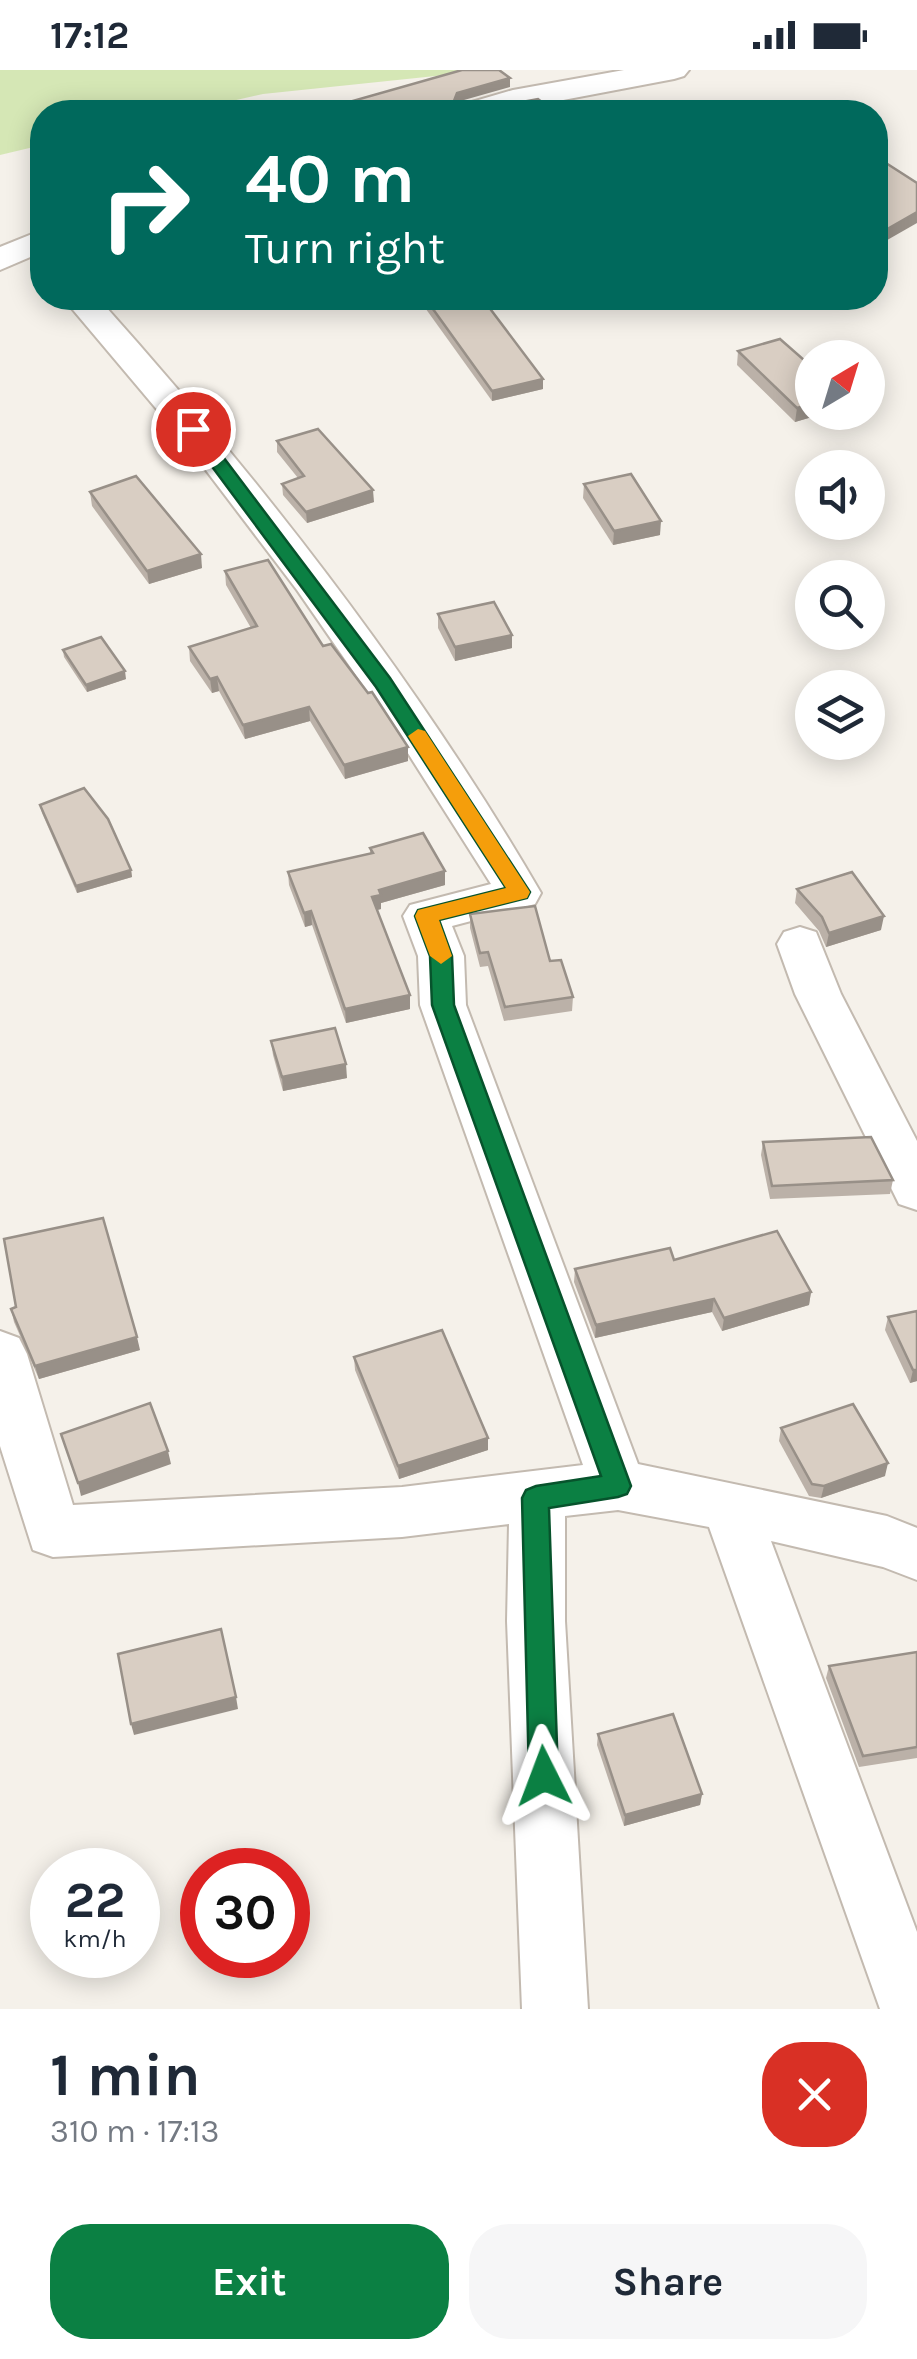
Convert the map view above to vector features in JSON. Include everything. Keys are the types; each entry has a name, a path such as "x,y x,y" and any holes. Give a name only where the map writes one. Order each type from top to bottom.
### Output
{"street":[{"path":"511,100 674,70"},
{"path":"0,260 30,250"},
{"path":"91,310 172,402 324,599 520,892 426,916 441,956 443,1005 618,1486"},
{"path":"800,944 818,994 917,1190"},
{"path":"0,1354 52,1532 402,1512 618,1486 730,1506 887,1542 917,1554"},
{"path":"536,1498 536,1621 555,2009"},
{"path":"730,1506 913,2009"}],"green space":[{"path":"0,70 493,70 237,100 30,100 30,148 0,155"}],"building":[{"path":"462,70 499,70 510,78 457,93 454,100 356,100"},
{"path":"888,164 917,183 917,212 888,229"},
{"path":"434,310 491,310 543,379 492,391"},
{"path":"780,339 795,352 795,406 738,351"},
{"path":"318,429 373,490 306,512 282,484 304,476 277,441"},
{"path":"631,474 661,521 614,531 584,484"},
{"path":"136,476 201,554 147,571 90,492"},
{"path":"268,560 323,646 331,644 368,693 372,692 408,747 344,765 309,707 243,725 217,677 210,679 189,647 257,626 225,571"},
{"path":"494,602 512,635 455,647 438,614"},
{"path":"101,637 125,671 86,685 63,650"},
{"path":"84,788 108,819 131,870 76,886 40,805"},
{"path":"423,833 445,871 379,890 381,895 372,897 410,995 345,1009 311,911 304,913 288,872 373,853 370,848"},
{"path":"852,872 884,916 829,933 822,917 797,889"},
{"path":"535,906 550,961 561,960 573,997 505,1007 488,952 480,953 470,914"},
{"path":"335,1028 346,1064 282,1077 271,1041"},
{"path":"871,1137 893,1180 772,1186 763,1142"},
{"path":"103,1218 137,1337 35,1366 11,1309 16,1307 4,1239"},
{"path":"777,1231 811,1292 724,1318 714,1299 596,1325 575,1269 670,1248 674,1260"},
{"path":"917,1311 917,1370 913,1370 888,1317"},
{"path":"442,1330 488,1438 398,1466 354,1357"},
{"path":"150,1403 168,1451 78,1483 61,1434"},
{"path":"853,1404 888,1463 824,1486 812,1484 781,1428"},
{"path":"221,1629 236,1697 131,1724 118,1654"},
{"path":"917,1652 917,1747 863,1756 829,1666"},
{"path":"673,1714 702,1794 625,1815 598,1734"}],"slow traffic":[{"path":"418,736 520,892 426,916 441,956"}],"route":[{"path":"193,429 383,682 520,892 426,916 441,956 443,1005 618,1486 536,1498 536,1621 544,1776"}]}
